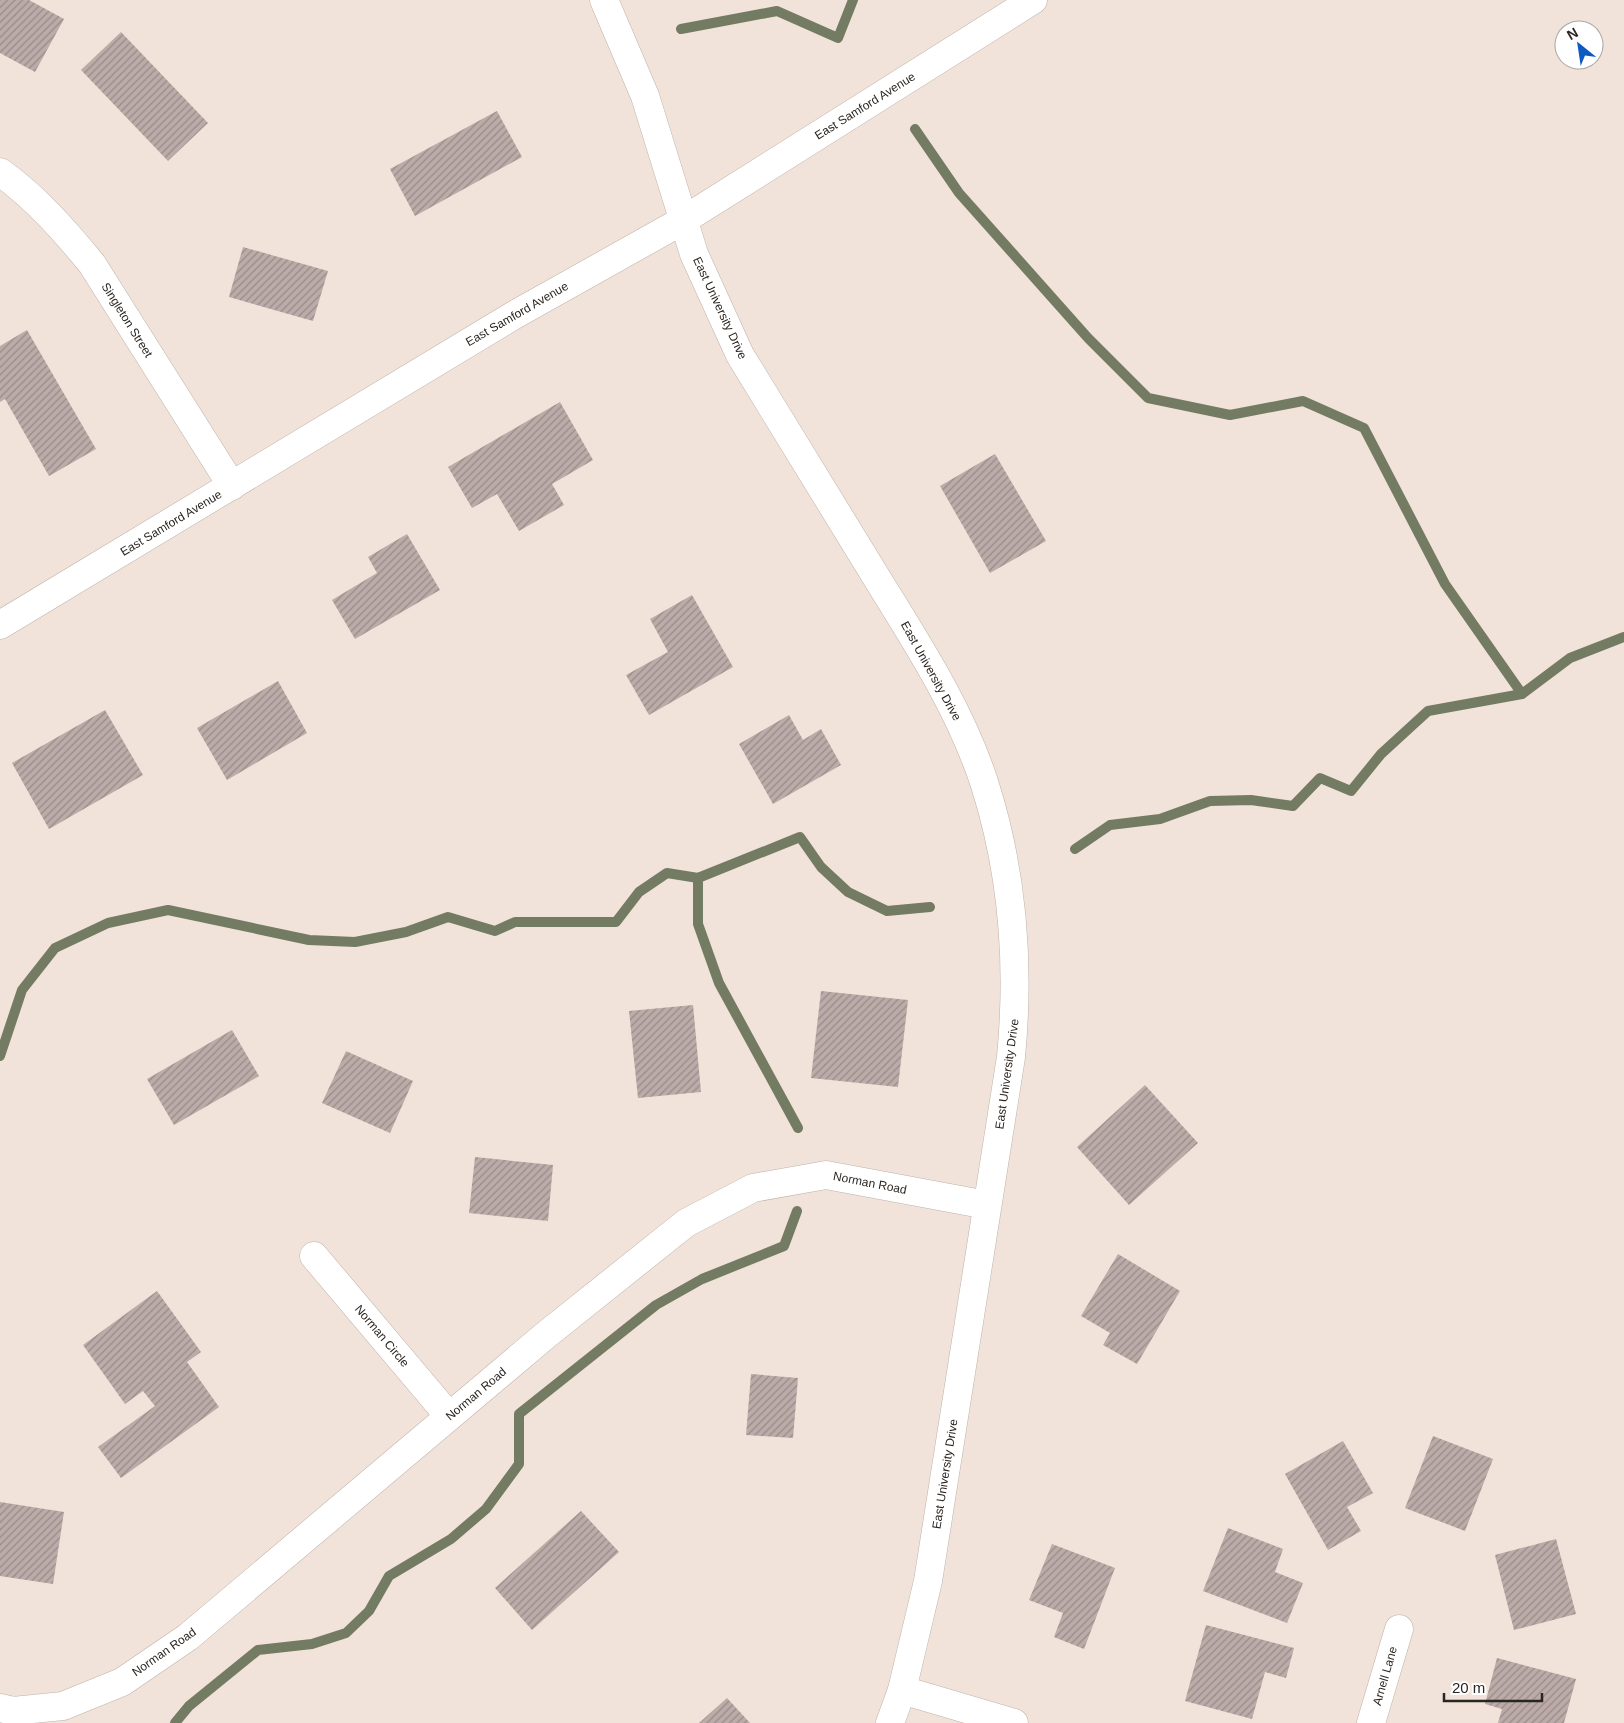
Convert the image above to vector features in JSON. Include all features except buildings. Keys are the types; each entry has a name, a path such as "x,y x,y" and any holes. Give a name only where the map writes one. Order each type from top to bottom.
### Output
{"street":[{"name":"East University Drive","path":"604,0 645,96 666,158 682,221 710,294 740,355 946,693 984,781 1007,872 1016,965 1016,1011 1011,1057 928,1581 902,1690 890,1723"},
{"name":"East Samford Avenue","path":"0,625 516,314 682,221 1033,0"},
{"name":"Singleton Street","path":"0,172 14,182 67,233 92,264 232,486"},
{"name":"Norman Road","path":"0,1708 13,1711 63,1706 122,1682 188,1637 547,1334 686,1223 752,1188 826,1175 987,1205"},
{"name":"Norman Circle","path":"314,1256 449,1416"},
{"name":"Arnell Lane","path":"1371,1723 1399,1629"},
{"path":"902,1690 1014,1723"}],"waterway":[{"path":"681,29 777,11 838,38 853,0"},
{"path":"915,129 959,193 1088,338 1148,398 1230,415 1303,401 1364,428 1445,584 1522,694 1570,658 1624,637"},
{"path":"1075,849 1110,825 1160,819 1210,801 1251,800 1293,806 1320,778 1351,791 1381,754 1428,711 1522,694"},
{"path":"0,1056 22,990 55,948 108,923 168,910 309,940 355,942 406,932 448,917 495,931 515,922 616,922 639,892 667,873 698,878 800,837 821,867 848,892 887,911 930,907"},
{"path":"698,878 698,924 719,983 798,1128"},
{"path":"175,1723 189,1706 258,1650 312,1644 346,1633 369,1611 389,1576 451,1539 486,1509 519,1464 519,1414 656,1305 702,1279 784,1246 797,1211"}]}
